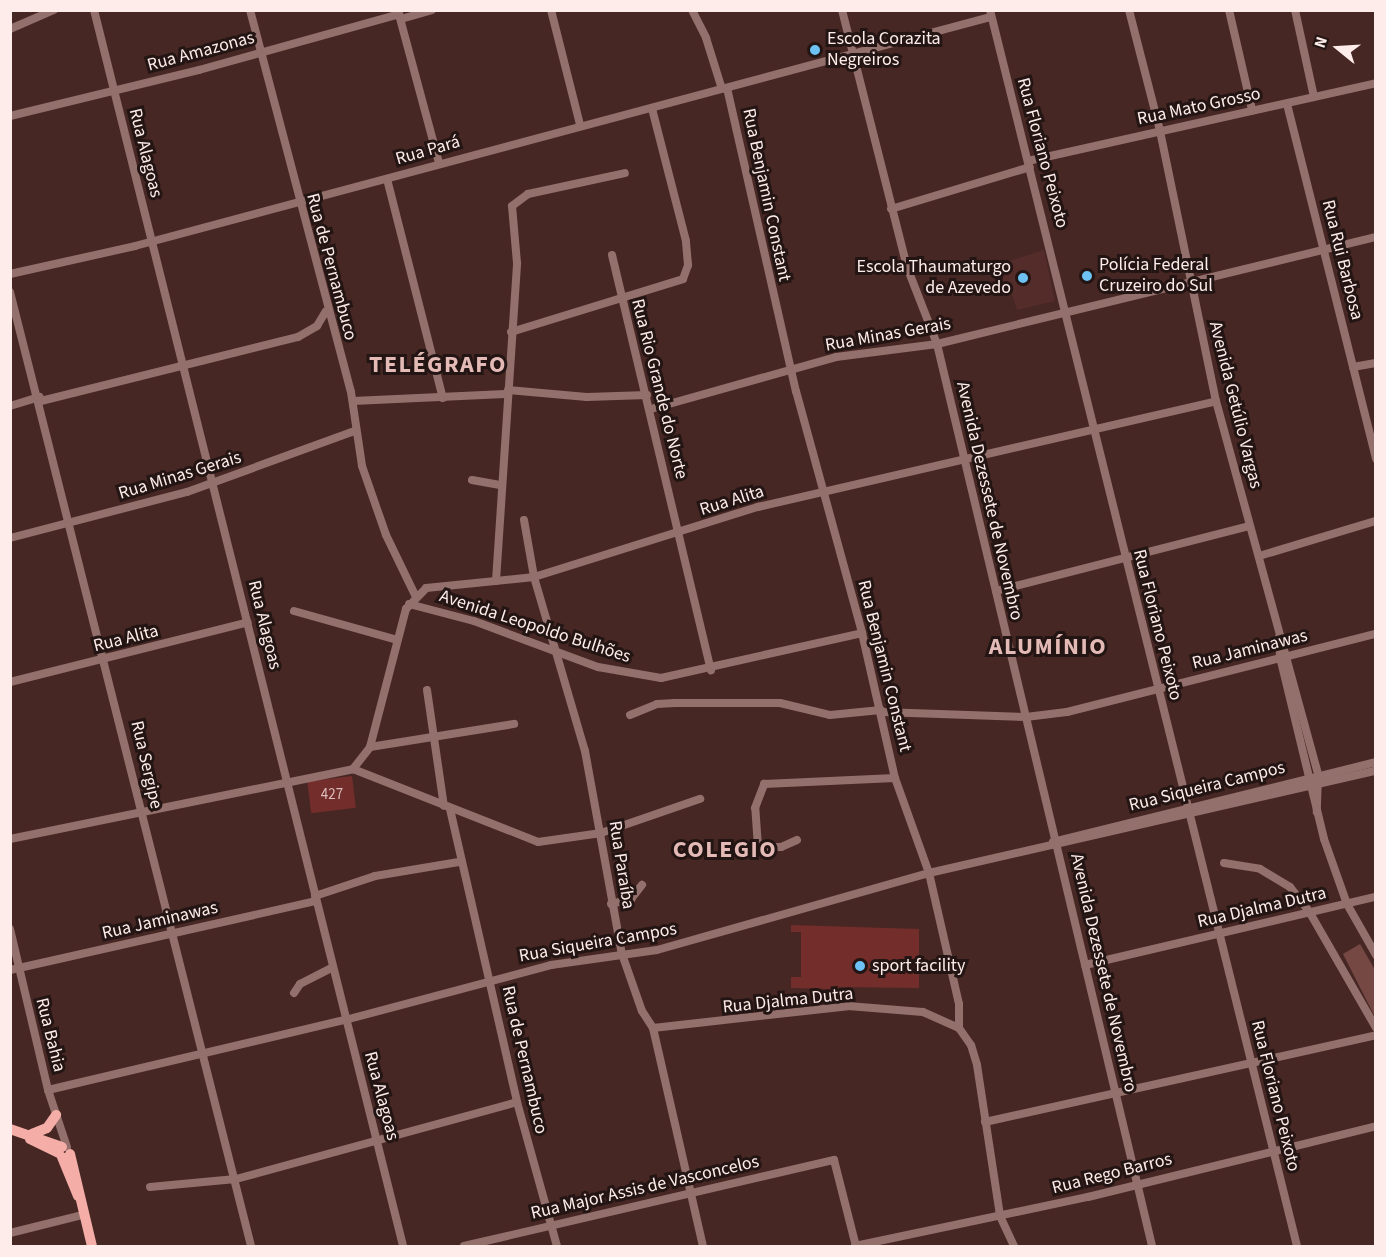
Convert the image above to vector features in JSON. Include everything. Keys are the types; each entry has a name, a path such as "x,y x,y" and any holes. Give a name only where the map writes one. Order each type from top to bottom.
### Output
{"main road":[{"path":"32,1134 47,1128 56,1115"},
{"path":"10,1130 32,1134 64,1152 92,1246"},
{"path":"10,1130 64,1152"}],"street":[{"path":"10,29 54,10"},
{"name":"Rua Alagoas","path":"94,10 403,1246"},
{"name":"Rua de Pernambuco","path":"250,10 326,311 353,401 355,431 373,501 415,595"},
{"name":"Rua Amazonas","path":"10,116 399,14 432,10"},
{"path":"551,10 580,125"},
{"name":"Rua Benjamin Constant","path":"692,10 706,38 724,88 791,370 862,633 896,778 929,873 959,1004 959,1028 971,1045 977,1065 1000,1216 1014,1246"},
{"name":"Avenida Dezessete de Novembro","path":"842,10 891,208 937,344 1058,843 1152,1246"},
{"name":"Avenida Getúlio Vargas","path":"1129,10 1160,131 1190,286 1216,401 1279,629 1294,718 1309,782 1347,904 1376,955"},
{"path":"1229,10 1252,110"},
{"path":"1295,10 1314,97"},
{"path":"399,14 439,163"},
{"name":"Rua Pará","path":"10,274 387,179 580,125 652,109 991,14"},
{"name":"Rua Floriano Peixoto","path":"991,14 1068,309 1094,431 1125,558 1297,1246"},
{"name":"Rua Mato Grosso","path":"891,208 1029,164 1160,131 1376,83"},
{"name":"Rua Rui Barbosa","path":"1287,104 1376,459"},
{"path":"511,332 622,301 673,284 686,272 686,241 652,109"},
{"path":"496,581 499,485 517,263 510,213 518,198 538,191 625,173"},
{"path":"387,179 442,398"},
{"name":"Rua Minas Gerais","path":"651,409 837,357 937,344 1068,309 1190,286 1322,249 1376,237"},
{"name":"Rua Rio Grande do Norte","path":"612,255 651,409 677,534 711,670"},
{"name":"Rua Sergipe","path":"10,292 41,399 142,811 237,1179 251,1246"},
{"path":"10,406 298,337 317,326 326,311"},
{"path":"1353,367 1376,363"},
{"path":"353,401 442,398 506,392 587,397 647,395"},
{"name":"Rua Alita","path":"415,595 441,585 534,577 824,491 1094,431 1216,401"},
{"name":"Rua Minas Gerais","path":"10,538 214,483 355,431"},
{"path":"472,480 499,485"},
{"name":"Rua Paraíba","path":"524,520 534,577 556,651 602,833 611,904 622,954 642,1011 652,1028 703,1246"},
{"path":"1259,556 1376,521"},
{"path":"996,591 1250,526"},
{"path":"353,769 370,747 397,640 409,604 415,595"},
{"name":"Avenida Leopoldo Bulhões","path":"409,604 640,676 661,678 711,670 808,642 862,633"},
{"path":"294,611 397,640"},
{"name":"Rua Alita","path":"10,682 248,622"},
{"name":"Rua Jaminawas","path":"630,716 666,704 780,703 830,715 881,711 1026,717 1158,689 1376,634"},
{"name":"Avenida Getúlio Vargas","path":"1284,656 1303,716 1319,779 1317,812"},
{"name":"Rua de Pernambuco","path":"427,690 459,862 491,981 517,1102 557,1246"},
{"path":"1294,718 1303,716"},
{"path":"370,747 435,740 514,724"},
{"name":"Rua Siqueira Campos","path":"48,1090 345,1020 551,965 622,954 724,933 929,873 1190,812 1309,782 1376,762"},
{"path":"10,840 286,781 353,769 529,841 602,833 700,799"},
{"name":"Rua Siqueira Campos","path":"1319,779 1376,771"},
{"path":"797,840 765,850 756,840 755,808 764,784 896,778"},
{"name":"Rua Jaminawas","path":"14,969 315,899 375,876 459,862"},
{"path":"1224,863 1276,875 1310,912 1376,1028"},
{"path":"611,904 631,899 642,885"},
{"name":"Rua Djalma Dutra","path":"1085,965 1376,897"},
{"name":"Rua Bahia","path":"10,929 14,969 56,1115 64,1152"},
{"path":"294,993 300,984 332,968"},
{"name":"Rua Djalma Dutra","path":"652,1028 848,1006 923,1012 959,1028"},
{"path":"985,1122 1114,1090 1376,1035"},
{"path":"150,1187 237,1179 378,1143 517,1102"},
{"name":"Rua Rego Barros","path":"856,1246 1000,1216 1275,1153 1376,1126"},
{"name":"Rua Major Assis de Vasconcelos","path":"464,1246 834,1160 856,1246"},
{"path":"10,1233 83,1215"}],"shaded area":[{"name":"Escola Thaumaturgo de Azevedo","path":"1044,250 1055,301 1017,310 1010,289 999,291 994,266"},
{"path":"1360,944 1375,970 1375,1017 1343,954"}],"building":[{"path":"352,776 356,808 311,813 307,781"},
{"name":"sport facility","path":"791,925 919,929 919,988 839,987 839,1001 830,1002 830,989 791,988 791,977 801,977 801,932 791,932"}],"place":[{"name":"Escola Corazita Negreiros","path":"815,50"},
{"name":"Polícia Federal Cruzeiro do Sul","path":"1087,276"},
{"name":"Escola Thaumaturgo de Azevedo","path":"1023,278"},
{"name":"sport facility","path":"860,966"}],"district":[{"name":"TELÉGRAFO","path":"438,365"},
{"name":"ALUMÍNIO","path":"1048,647"},
{"name":"COLEGIO","path":"725,850"}]}
